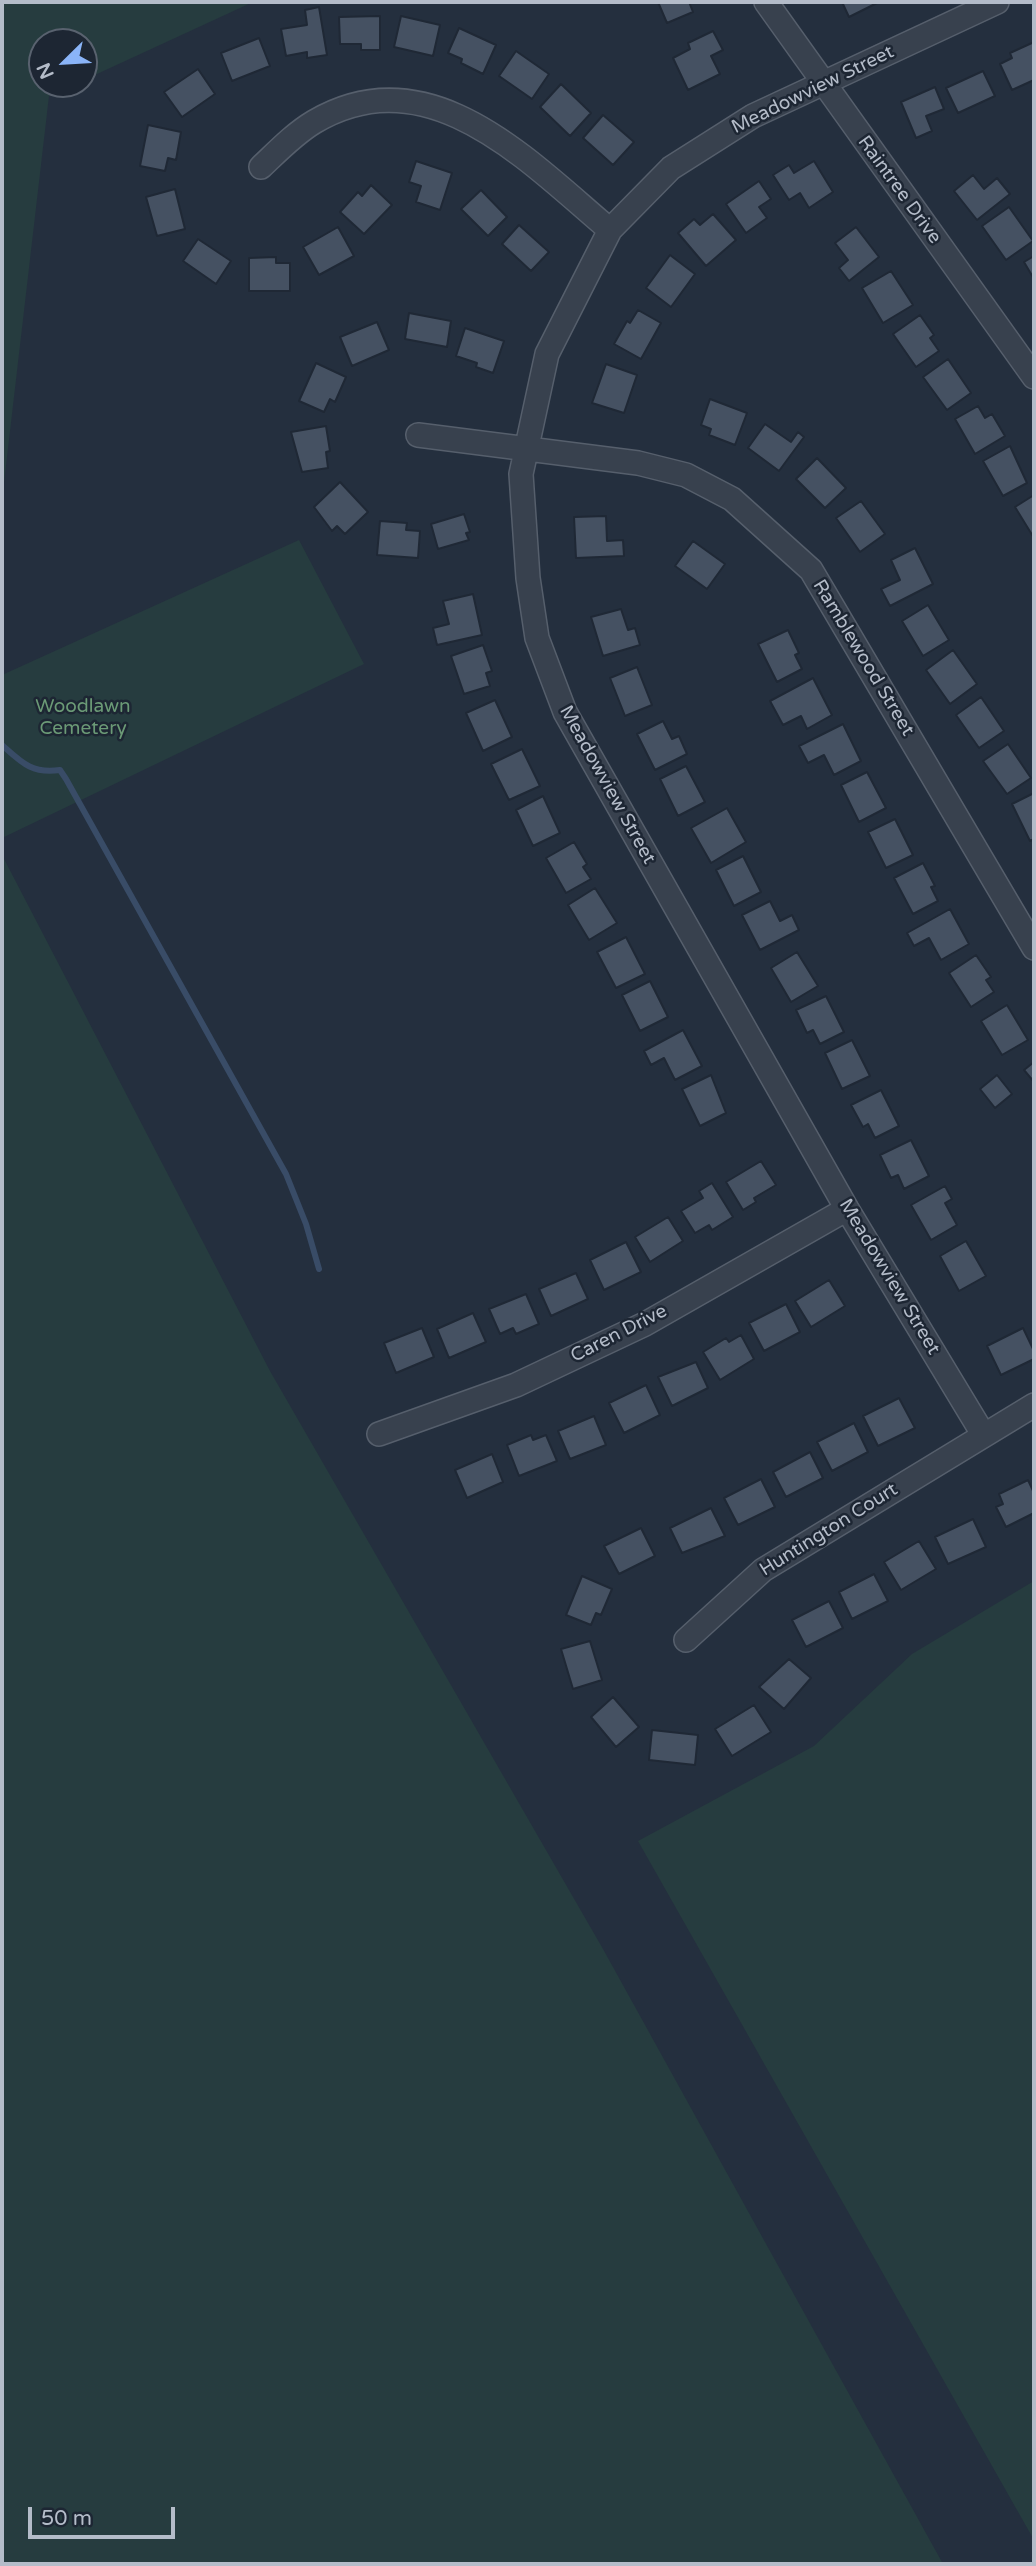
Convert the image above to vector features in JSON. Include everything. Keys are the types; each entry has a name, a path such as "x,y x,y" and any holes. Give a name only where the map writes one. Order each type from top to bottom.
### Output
{"street":[{"name":"Raintree Drive","path":"766,2 821,83 1033,371"},
{"name":"Meadowview Street","path":"983,1434 847,1209 565,712 537,638 528,578 521,474 547,354 610,230 671,168 753,116 997,2"},
{"path":"261,167 290,139 313,122 363,103 410,101 442,108 515,148 610,230"},
{"name":"Ramblewood Street","path":"418,435 638,463 686,475 732,499 811,570 1034,948"},
{"name":"Caren Drive","path":"379,1434 516,1385 645,1324 847,1209"},
{"name":"Huntington Court","path":"686,1640 763,1570 1034,1405"}],"green space":[{"path":"2,2 253,2 98,74 98,28 28,28 28,98 49,98 2,500"},
{"name":"Woodlawn Cemetery","path":"299,540 364,664 2,838 2,675"},
{"path":"2,855 270,1371 603,1949 943,2564 2,2564"},
{"path":"1034,1581 1034,2540 638,1841 814,1746 912,1654"}],"building":[{"path":"658,2 689,2 693,12 667,23"},
{"path":"842,2 879,2 849,17"},
{"path":"319,7 327,55 307,58 307,52 286,56 281,29 307,25 305,10"},
{"path":"380,16 380,50 361,50 361,44 340,44 339,17"},
{"path":"401,16 440,25 433,56 394,47"},
{"path":"459,28 496,45 483,74 448,53"},
{"path":"713,31 723,50 711,56 720,74 688,90 673,58 690,49 688,43"},
{"path":"259,38 270,66 232,81 221,53"},
{"path":"1034,42 1034,80 1012,90 1000,64 1012,58 1010,53"},
{"path":"516,51 549,74 532,99 499,76"},
{"path":"198,69 215,94 182,117 164,92"},
{"path":"983,71 995,96 958,113 946,88"},
{"path":"561,84 591,113 570,136 540,107"},
{"path":"935,87 944,109 926,116 932,131 916,138 901,102"},
{"path":"603,115 634,142 613,165 583,138"},
{"path":"148,125 181,132 176,160 168,158 165,171 140,166"},
{"path":"416,161 452,173 440,210 416,202 421,186 409,182"},
{"path":"814,161 833,192 809,208 800,193 789,200 773,175 789,165 794,173"},
{"path":"973,175 984,189 997,178 1010,194 977,220 954,191"},
{"path":"759,181 771,199 759,207 767,218 746,233 726,204"},
{"path":"371,185 392,205 364,234 340,212 358,192 362,196"},
{"path":"175,189 185,229 157,236 146,197"},
{"path":"481,190 507,217 488,236 461,209"},
{"path":"1009,207 1033,241 1006,260 982,226"},
{"path":"713,214 736,240 706,266 678,233 694,219 700,225"},
{"path":"519,225 549,252 531,271 502,244"},
{"path":"338,227 354,256 319,275 303,247"},
{"path":"856,227 879,257 849,281 839,268 848,260 835,243"},
{"path":"198,239 231,261 216,284 183,261"},
{"path":"670,255 695,274 671,307 646,288"},
{"path":"1034,256 1034,279 1024,262"},
{"path":"276,257 276,263 290,263 290,291 249,291 249,258"},
{"path":"891,271 913,305 883,323 862,288"},
{"path":"638,310 661,323 641,359 614,344 627,321 630,323"},
{"path":"409,313 451,321 447,347 405,339"},
{"path":"920,315 934,335 930,338 939,351 916,367 893,334"},
{"path":"377,322 389,350 352,366 340,337"},
{"path":"465,328 504,341 493,373 476,367 477,363 456,356"},
{"path":"948,359 971,393 947,410 923,377"},
{"path":"316,363 346,377 335,402 330,399 324,412 299,401"},
{"path":"606,364 637,375 624,413 592,403"},
{"path":"710,399 747,413 735,445 709,435 711,429 701,425"},
{"path":"978,406 985,418 992,414 1005,436 975,454 955,419"},
{"path":"765,424 791,442 798,432 804,437 779,471 748,448"},
{"path":"326,426 330,451 326,452 328,468 302,472 291,432"},
{"path":"1010,446 1027,483 1003,496 983,461"},
{"path":"817,458 846,488 825,508 796,479"},
{"path":"340,482 368,512 345,534 337,526 332,531 314,507"},
{"path":"1034,495 1034,538 1015,507"},
{"path":"861,501 885,534 860,552 836,518"},
{"path":"464,514 470,532 466,533 469,540 438,549 431,524"},
{"path":"606,516 607,541 623,540 624,556 576,558 574,517"},
{"path":"380,521 407,523 406,530 420,531 418,558 377,555"},
{"path":"693,541 725,564 707,589 675,566"},
{"path":"915,548 933,584 890,606 881,589 900,580 891,560"},
{"path":"473,594 482,635 437,645 433,628 449,624 443,601"},
{"path":"928,605 949,640 923,656 902,621"},
{"path":"621,609 628,630 635,628 640,645 603,656 591,617"},
{"path":"788,630 799,653 795,655 802,669 777,682 758,644"},
{"path":"483,645 492,671 486,673 490,686 464,694 451,656"},
{"path":"953,650 977,684 950,704 926,670"},
{"path":"637,667 652,705 625,716 610,678"},
{"path":"813,678 832,715 807,729 801,716 783,725 770,701"},
{"path":"981,697 1004,731 979,748 956,715"},
{"path":"495,700 512,737 483,751 466,713"},
{"path":"663,721 672,739 679,736 687,754 655,770 637,734"},
{"path":"843,724 861,761 834,775 824,755 808,763 799,746"},
{"path":"1008,744 1031,778 1007,794 983,761"},
{"path":"522,749 540,786 509,800 491,764"},
{"path":"686,766 705,802 678,816 660,779"},
{"path":"867,772 886,808 859,822 841,785"},
{"path":"1034,793 1034,839 1030,841 1012,804"},
{"path":"543,796 560,833 533,846 516,810"},
{"path":"727,808 746,842 711,863 691,828"},
{"path":"895,819 913,855 886,868 868,832"},
{"path":"574,842 587,864 583,867 591,879 566,893 546,858"},
{"path":"743,856 761,892 734,906 716,870"},
{"path":"923,863 935,886 931,887 938,901 913,914 894,878"},
{"path":"595,888 617,923 589,940 568,905"},
{"path":"770,901 780,921 792,915 799,930 760,950 742,915"},
{"path":"950,909 969,944 941,960 929,938 914,946 907,933"},
{"path":"626,937 645,974 616,988 597,952"},
{"path":"797,952 818,986 791,1002 771,968"},
{"path":"976,955 991,977 986,980 994,992 971,1007 949,973"},
{"path":"650,981 668,1017 640,1031 622,995"},
{"path":"826,996 844,1032 820,1044 813,1030 807,1033 796,1010"},
{"path":"1007,1005 1028,1040 1002,1055 981,1021"},
{"path":"683,1030 702,1066 675,1080 664,1058 651,1065 644,1051"},
{"path":"852,1040 870,1076 842,1089 825,1053"},
{"path":"1034,1062 1034,1082 1024,1070"},
{"path":"711,1075 726,1113 700,1126 682,1089"},
{"path":"997,1075 1012,1094 995,1108 980,1089"},
{"path":"881,1090 899,1126 875,1138 868,1124 863,1127 851,1105"},
{"path":"911,1140 929,1176 904,1189 898,1175 891,1178 880,1155"},
{"path":"761,1161 776,1185 754,1198 756,1202 743,1210 726,1182"},
{"path":"712,1183 733,1217 712,1230 709,1225 695,1233 681,1211 703,1198 699,1191"},
{"path":"945,1186 952,1199 945,1203 957,1225 931,1240 911,1205"},
{"path":"668,1217 683,1241 650,1262 635,1237"},
{"path":"966,1241 986,1276 959,1291 940,1256"},
{"path":"626,1242 641,1272 604,1290 590,1260"},
{"path":"576,1273 588,1299 551,1316 539,1289"},
{"path":"829,1280 845,1306 811,1327 795,1301"},
{"path":"526,1294 539,1324 516,1334 513,1328 500,1334 489,1309"},
{"path":"786,1304 800,1332 764,1351 749,1323"},
{"path":"473,1313 486,1342 449,1358 437,1329"},
{"path":"422,1328 434,1357 396,1373 384,1343"},
{"path":"1023,1328 1034,1351 1034,1359 1001,1375 987,1346"},
{"path":"741,1335 754,1359 720,1380 703,1352 726,1338 729,1342"},
{"path":"696,1362 708,1388 672,1406 658,1377"},
{"path":"646,1385 660,1415 624,1433 609,1403"},
{"path":"899,1398 915,1428 878,1446 863,1416"},
{"path":"594,1416 606,1445 570,1459 558,1431"},
{"path":"854,1423 868,1452 832,1471 817,1442"},
{"path":"531,1435 533,1440 546,1435 557,1461 519,1476 507,1445"},
{"path":"810,1452 823,1478 786,1497 773,1472"},
{"path":"492,1454 503,1482 467,1498 455,1470"},
{"path":"761,1479 775,1507 738,1525 724,1498"},
{"path":"1028,1480 1034,1493 1034,1513 1006,1527 996,1507 1003,1504 999,1494"},
{"path":"711,1508 725,1536 682,1553 670,1528"},
{"path":"973,1519 986,1547 948,1564 935,1537"},
{"path":"641,1528 655,1556 619,1574 604,1546"},
{"path":"919,1541 936,1569 901,1590 884,1562"},
{"path":"874,1574 888,1601 852,1619 839,1592"},
{"path":"582,1576 612,1589 601,1615 596,1613 591,1625 566,1615"},
{"path":"829,1601 843,1628 806,1647 792,1620"},
{"path":"590,1641 602,1680 573,1689 561,1649"},
{"path":"789,1659 811,1678 784,1709 759,1687"},
{"path":"613,1697 639,1727 616,1747 591,1717"},
{"path":"754,1705 771,1732 732,1756 715,1729"},
{"path":"652,1730 698,1735 695,1765 649,1760"}],"waterway":[{"path":"2,745 28,766 42,770 60,770 66,779 286,1174 306,1224 319,1269"}]}
